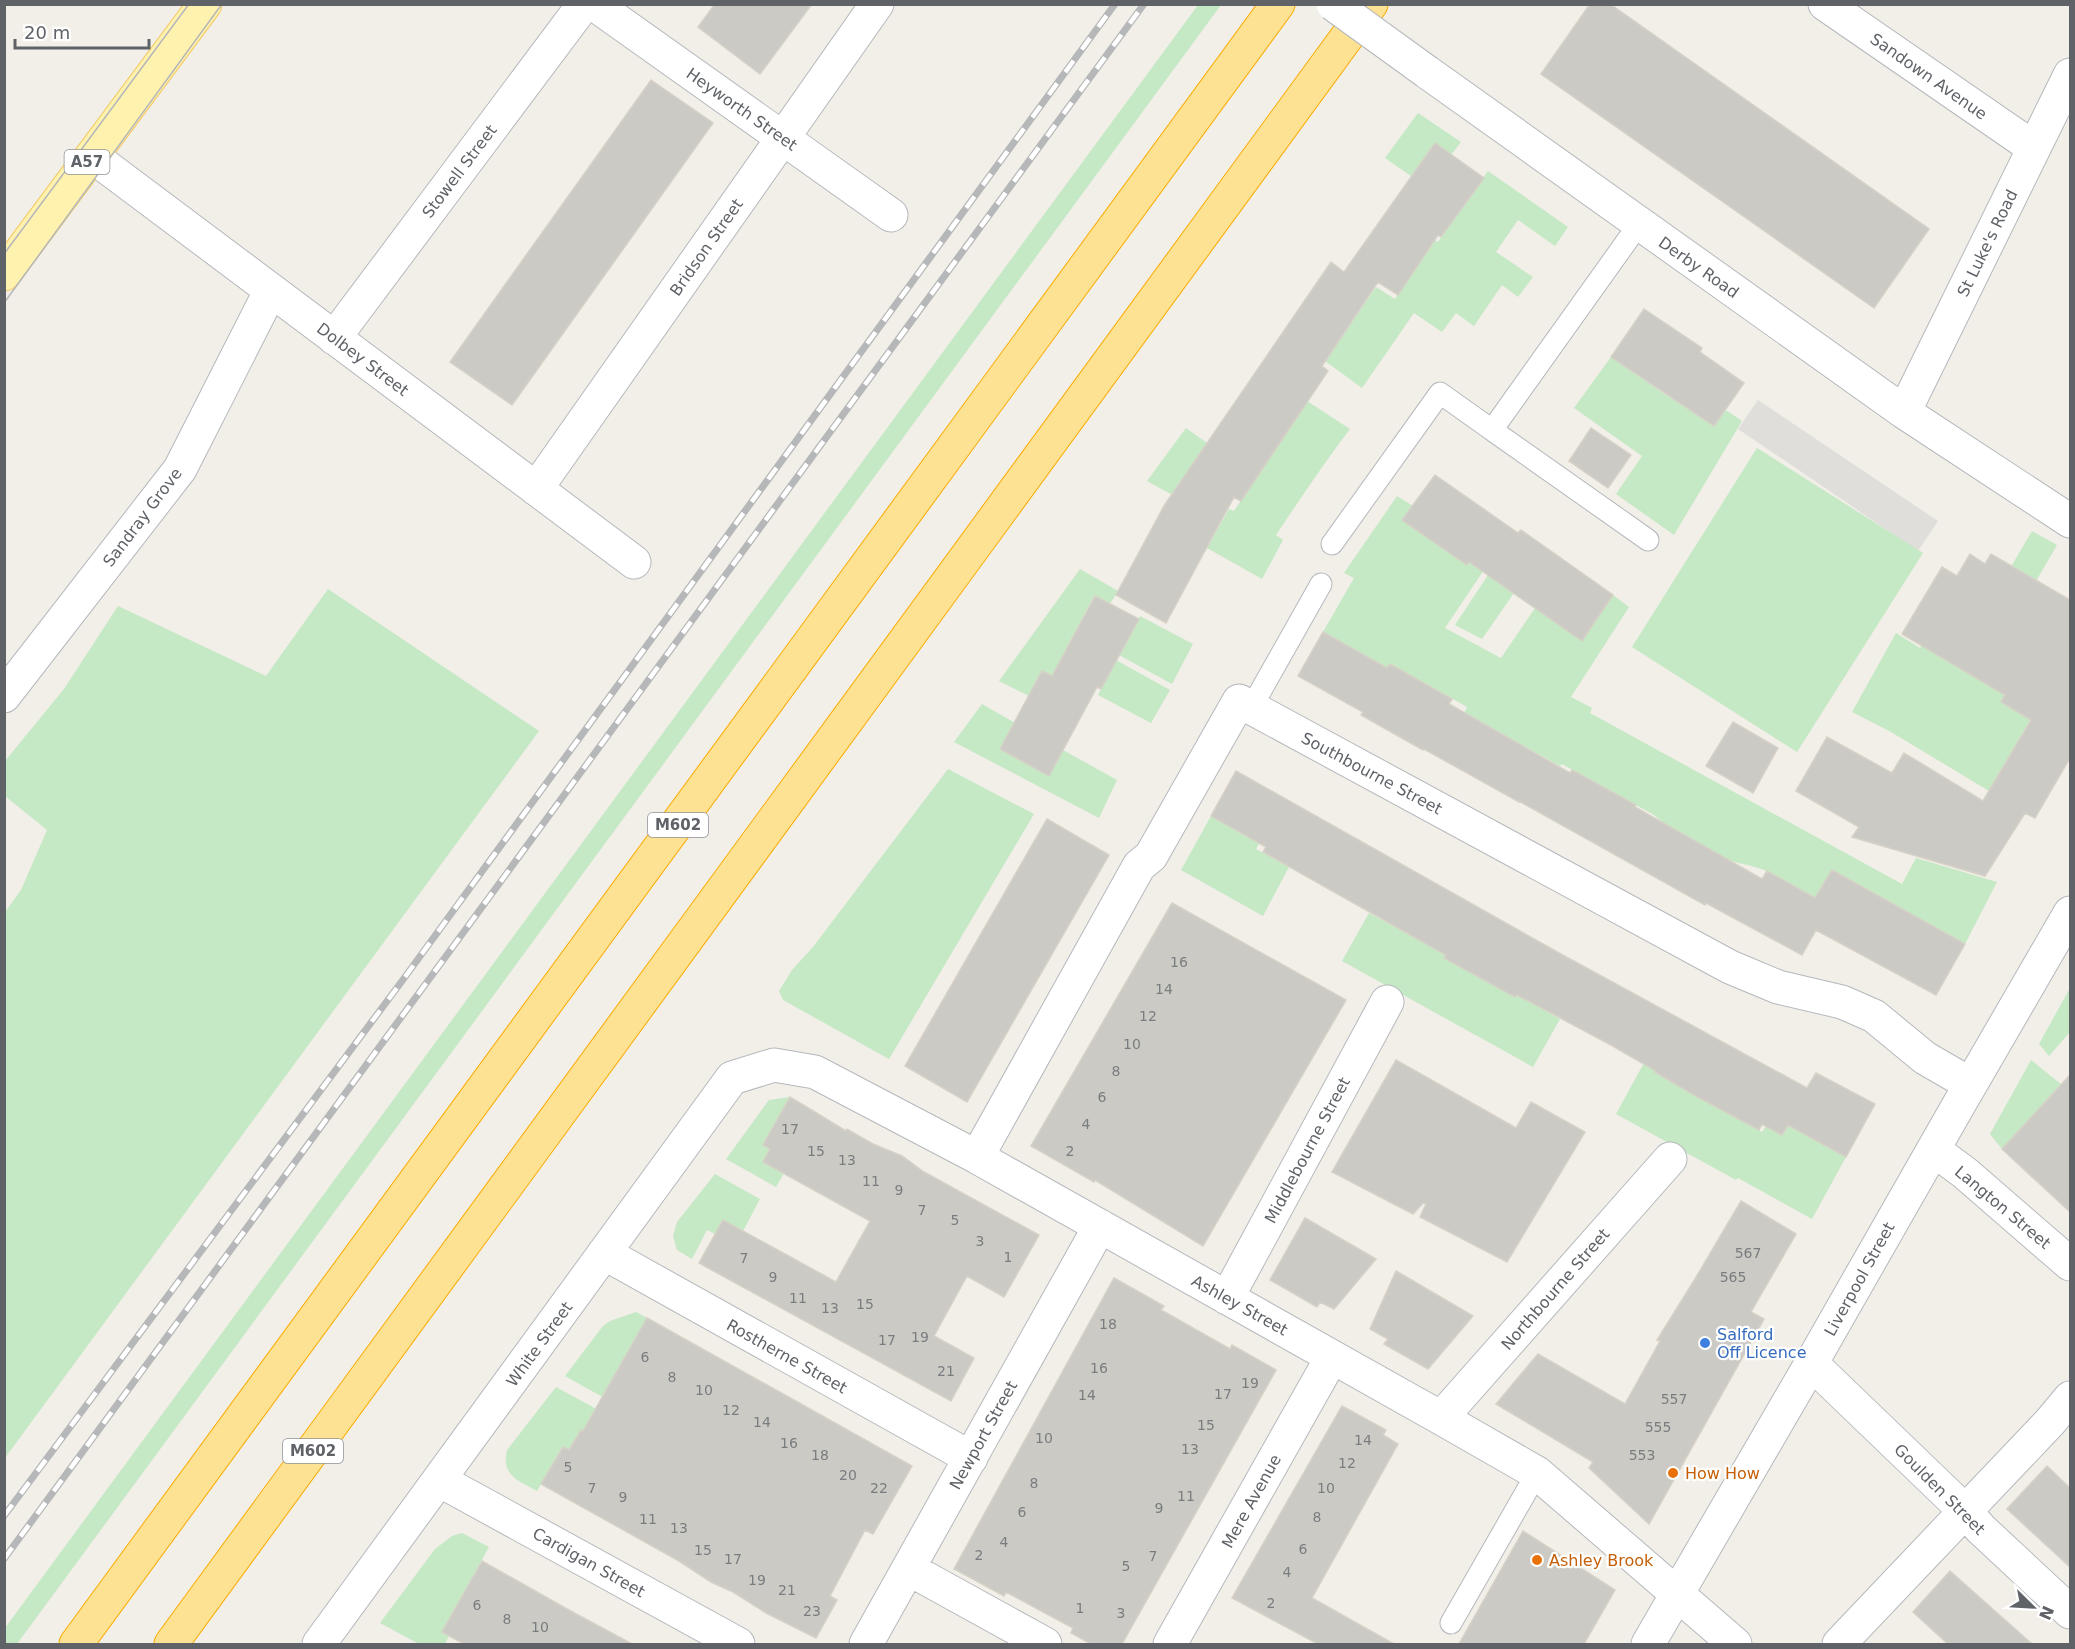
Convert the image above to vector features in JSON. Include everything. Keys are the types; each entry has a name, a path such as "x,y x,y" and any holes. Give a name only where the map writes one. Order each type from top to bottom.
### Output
{"highway":[{"name":"M602","path":"76,1644 1278,4"},
{"name":"M602","path":"171,1644 1371,4"}],"main road":[{"name":"A57","path":"4,274 205,4"}],"street":[{"name":"Stowell Street","path":"334,338 585,4"},
{"name":"Heyworth Street","path":"594,4 891,214"},
{"name":"Bridson Street","path":"536,489 877,4"},
{"name":"Derby Road","path":"1333,4 1904,412 2070,519"},
{"name":"Sandown Avenue","path":"1825,4 2034,148"},
{"name":"St Luke's Road","path":"1904,412 2070,75"},
{"name":"Dolbey Street","path":"92,156 634,562"},
{"name":"Sandray Grove","path":"4,696 180,469 271,290"},
{"path":"977,1157 1139,866 1151,856 1239,701 1251,708"},
{"name":"Southbourne Street","path":"1251,708 1730,967 1778,987 1842,1002 1874,1016 1925,1058 1970,1084"},
{"name":"Liverpool Street","path":"1648,1644 2070,913"},
{"name":"Middlebourne Street","path":"1227,1298 1387,1002"},
{"name":"Ashley Street","path":"774,1065 815,1072 977,1157 1537,1473 1735,1644"},
{"name":"White Street","path":"320,1644 732,1078 774,1065"},
{"name":"Langton Street","path":"1934,1150 1965,1173 2070,1264"},
{"name":"Northbourne Street","path":"1441,1419 1670,1159"},
{"name":"Newport Street","path":"866,1644 1100,1226"},
{"name":"Rostherne Street","path":"604,1253 970,1458"},
{"name":"Mere Avenue","path":"1170,1644 1332,1357"},
{"name":"Goulden Street","path":"1811,1363 1981,1529 2070,1612"},
{"path":"1839,1644 2050,1422 2070,1398"},
{"name":"Cardigan Street","path":"439,1480 738,1644"},
{"path":"909,1569 1045,1644"}],"lane":[{"path":"1492,430 1639,224"},
{"path":"1332,544 1440,393 1648,540"},
{"path":"1251,708 1321,584"},
{"path":"1450,1623 1537,1473"}],"shaded area":[{"path":"1758,400 1938,521 1918,551 1738,429"}],"green space":[{"path":"1198,5 1221,5 17,1644 5,1644 5,1628"},
{"path":"1418,113 1461,142 1451,155 1435,143 1411,176 1385,158"},
{"path":"1488,171 1568,227 1555,246 1518,220 1496,252 1533,277 1518,297 1502,285 1474,326 1456,313 1442,332 1414,313 1362,388 1325,361 1376,287 1395,299 1435,240 1438,242"},
{"path":"1611,357 1669,397 1674,388 1714,426 1726,410 1742,421 1674,535 1616,494 1642,456 1574,408"},
{"path":"1307,401 1350,429 1276,535 1283,540 1262,579 1207,548 1229,509 1234,511"},
{"path":"1186,428 1207,443 1187,503 1147,481"},
{"path":"1757,448 1923,553 1797,752 1632,647"},
{"path":"1397,496 1413,506 1403,521 1467,565 1484,539 1498,549 1445,628 1501,658 1535,608 1582,641 1613,595 1629,607 1571,697 1592,708 1590,713 1902,884 1916,858 1997,882 1965,944 1829,905 1767,871 1730,861 1666,825 1654,815 1464,713 1467,707 1390,664 1387,668 1323,632 1354,578 1344,573"},
{"path":"2032,531 2057,545 2018,612 1993,597"},
{"path":"1080,569 1118,591 1110,604 1094,596 1052,676 1029,696 999,681"},
{"path":"1488,575 1514,593 1482,639 1455,625"},
{"path":"328,589 539,731 5,1458 5,912 21,890 47,830 5,796 5,761 64,689 118,606 266,676"},
{"path":"1140,616 1193,644 1172,684 1119,655"},
{"path":"1931,629 1936,654 1963,670 2015,677 2001,702 2025,716 2059,670 1989,791 1891,732 1852,712 1896,633 1920,648"},
{"path":"1116,660 1170,690 1151,723 1098,695"},
{"path":"982,704 1015,723 1001,749 1049,776 1063,750 1117,780 1099,818 954,742"},
{"path":"948,769 1034,814 889,1059 783,1000 779,991 792,970 813,947"},
{"path":"1260,814 1272,821 1256,849 1289,867 1263,916 1181,870 1211,816 1247,837"},
{"path":"1369,913 1428,945 1460,929 1445,958 1515,997 1531,969 1550,979 1535,1005 1560,1019 1533,1067 1342,961"},
{"path":"2070,988 2070,1032 2049,1056 2039,1044"},
{"path":"1657,1039 1670,1046 1656,1072 1762,1132 1766,1126 1782,1135 1788,1125 1846,1157 1812,1219 1616,1114"},
{"path":"2031,1060 2062,1085 2002,1149 1990,1134"},
{"path":"790,1097 763,1145 770,1149 784,1173 776,1187 726,1159 769,1100"},
{"path":"715,1174 760,1199 743,1231 723,1220 715,1234 707,1230 692,1259 677,1250 673,1236 677,1222"},
{"path":"636,1312 647,1318 633,1414 565,1376 603,1326 610,1321"},
{"path":"556,1387 613,1418 600,1441 581,1430 569,1450 562,1447 537,1491 518,1480 509,1471 506,1466 507,1450"},
{"path":"462,1533 489,1547 442,1632 449,1636 445,1644 419,1644 380,1623 435,1549 452,1536"}],"building":[{"path":"715,4 812,4 760,74 698,27"},
{"path":"1590,4 1610,4 1929,229 1874,308 1541,74"},
{"path":"651,80 713,123 512,405 450,362"},
{"path":"1435,143 1484,178 1441,237 1438,235 1398,295 1378,282 1322,366 1328,371 1241,501 1234,497 1166,623 1116,595 1164,506 1331,262 1344,272"},
{"path":"1644,309 1702,348 1700,352 1744,383 1714,426 1611,357"},
{"path":"1591,428 1631,455 1608,488 1569,461"},
{"path":"1435,475 1518,533 1521,530 1613,595 1582,641 1469,562 1467,565 1402,520"},
{"path":"1970,554 1985,564 1991,554 2070,600 2070,758 2035,818 2025,813 1985,876 1852,837 1859,827 1796,791 1827,737 1892,773 1904,753 1983,801 2031,720 2001,702 2005,695 1902,634 1942,567 1957,576"},
{"path":"1095,596 1139,619 1101,689 1097,687 1049,776 1000,749 1042,671 1052,676"},
{"path":"1323,632 1387,668 1390,664 1452,699 1449,704 1570,773 1572,770 1636,805 1635,807 1762,879 1767,871 1815,898 1832,870 1965,944 1936,995 1816,930 1802,955 1706,903 1705,905 1423,750 1361,715 1363,712 1298,676"},
{"path":"1733,722 1778,748 1753,793 1706,766"},
{"path":"1236,771 1559,953 1807,1088 1816,1073 1875,1104 1846,1157 1788,1125 1782,1135 1762,1124 1759,1130 1694,1095 1611,1045 1444,958 1446,955 1263,852 1266,847 1211,816"},
{"path":"1047,819 1109,855 967,1102 905,1066"},
{"path":"1172,903 1346,1000 1203,1246 1095,1180 1094,1182 1031,1146"},
{"path":"1396,1060 1516,1128 1531,1102 1585,1132 1507,1262 1420,1217 1426,1204 1423,1203 1413,1214 1332,1172"},
{"path":"2070,1075 2070,1212 2002,1149"},
{"path":"790,1097 846,1131 847,1129 873,1144 902,1156 924,1172 1039,1235 1004,1297 967,1276 934,1336 974,1358 951,1401 699,1263 723,1220 836,1282 870,1221 763,1162 770,1149 763,1145"},
{"path":"1741,1201 1796,1234 1751,1312 1764,1319 1649,1524 1589,1468 1593,1462 1496,1404 1538,1354 1625,1404 1660,1341 1657,1340"},
{"path":"1305,1218 1376,1259 1334,1309 1320,1302 1317,1307 1270,1280"},
{"path":"1396,1271 1473,1316 1428,1369 1384,1344 1388,1339 1370,1329"},
{"path":"1114,1278 1164,1306 1161,1310 1230,1349 1232,1345 1276,1370 1122,1644 1091,1644 1071,1633 1073,1628 1006,1592 1004,1596 954,1569"},
{"path":"647,1318 912,1466 873,1534 865,1530 830,1596 837,1600 816,1638 766,1613 679,1561 541,1484 563,1447 569,1450 581,1430 583,1431"},
{"path":"1342,1406 1386,1430 1383,1435 1398,1444 1312,1598 1394,1644 1318,1644 1232,1598"},
{"path":"2047,1466 2070,1488 2070,1567 2007,1509"},
{"name":"Ashley Brook","path":"1523,1531 1615,1590 1584,1644 1459,1644"},
{"path":"482,1561 632,1644 464,1644 442,1632"},
{"path":"1950,1571 2032,1644 1948,1644 1913,1612"}],"tram line":[{"path":"4,254 189,4"},
{"path":"4,303 222,4"}],"railway":[{"path":"4,1516 402,981 1115,4"},
{"path":"4,1559 1144,4"}],"place":[{"name":"Salford Off Licence","path":"1705,1343"},
{"name":"How How","path":"1673,1473"},
{"name":"Ashley Brook","path":"1537,1560"}]}
